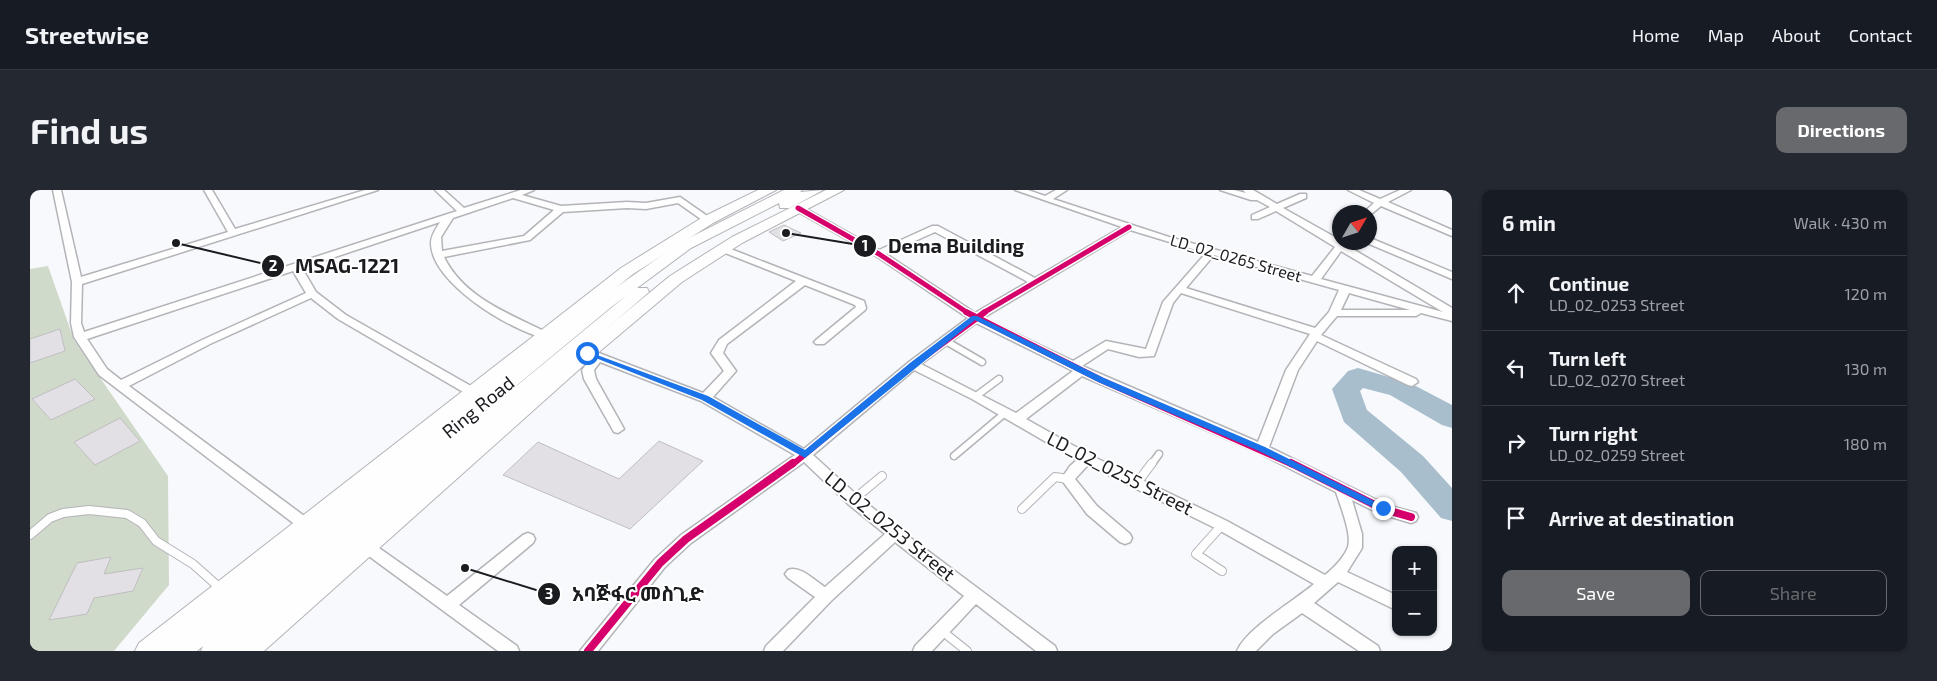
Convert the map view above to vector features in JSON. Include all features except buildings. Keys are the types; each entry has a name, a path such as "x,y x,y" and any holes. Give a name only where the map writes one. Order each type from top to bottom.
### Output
{"main road":[{"path":"148,651 627,271 708,220 769,190"},
{"name":"Ring Road","path":"214,651 635,296 710,243 742,225 816,190"},
{"path":"245,651 592,356 676,279 797,199 837,190"},
{"name":"Ring Road","path":"178,651 604,304 657,264 713,229 797,199"}],"street":[{"path":"57,190 77,282 76,323 80,337 103,372 119,386 306,525"},
{"path":"208,190 233,233"},
{"path":"77,282 374,190"},
{"path":"439,190 463,212"},
{"path":"80,337 530,190"},
{"name":"LD_02_0265 Street","path":"1019,190 1129,228 1428,313 1452,318"},
{"path":"1046,199 1063,190"},
{"path":"1224,190 1262,200"},
{"path":"1246,190 1332,239"},
{"path":"1352,190 1452,233"},
{"path":"1379,203 1406,190"},
{"path":"514,196 562,209 627,205 646,206 680,200 708,220"},
{"path":"1255,217 1303,196"},
{"path":"797,199 975,318 1196,422 1262,449 1383,508 1411,517"},
{"path":"439,255 527,238 562,209"},
{"path":"449,217 437,236 436,242 439,255 449,275 464,292 480,303 544,335"},
{"path":"879,254 935,228 1035,282"},
{"path":"588,651 660,563 686,539 805,455 944,340 975,318 1129,228"},
{"path":"1377,244 1452,276"},
{"path":"723,248 854,300 862,306 862,308 820,342"},
{"path":"1314,281 1337,250"},
{"path":"1351,250 1452,313"},
{"path":"992,258 1005,252"},
{"path":"1011,416 1078,368 1106,345 1139,353 1150,353 1168,302 1212,252"},
{"path":"296,267 312,294 342,317 474,393"},
{"path":"705,398 730,371 717,354 717,349 803,281"},
{"path":"1178,289 1316,334 1412,382"},
{"path":"1262,449 1292,370 1316,334 1334,313 1345,289"},
{"path":"119,386 206,342 312,294"},
{"name":"LD_02_0265 Street","path":"1334,313 1370,315 1428,313"},
{"path":"592,356 588,370 590,379 618,429"},
{"name":"LD_02_0253 Street","path":"592,356 705,398 805,455 853,500 895,534 1049,651"},
{"name":"LD_02_0255 Street","path":"913,365 976,396 1087,458 1137,483 1332,579 1392,602"},
{"path":"1087,458 1074,469 1068,479 1092,510 1125,538"},
{"path":"1245,651 1266,629 1302,604 1332,579 1355,548 1355,534 1342,488"},
{"path":"772,651 826,596 895,534"},
{"path":"449,604 528,538"},
{"path":"367,547 512,651"},
{"path":"793,574 826,596"},
{"path":"922,651 976,594"},
{"path":"1302,604 1372,651"}],"lane":[{"path":"944,340 982,362"},
{"path":"976,396 999,379"},
{"path":"954,456 1011,416"},
{"path":"1137,483 1159,454"},
{"path":"853,500 882,476"},
{"path":"1022,509 1054,477 1068,479"},
{"path":"30,535 50,518 63,513 89,510 127,514 142,523 156,540 193,564 223,591"},
{"path":"1222,525 1196,554 1222,571"},
{"path":"941,630 966,651"}],"green space":[{"path":"48,266 74,340 168,476 169,585 114,651 30,651 30,269"}],"waterway":[{"path":"1452,418 1400,389 1358,377 1346,389 1354,415 1412,464 1452,509"}],"cycle path":[{"path":"798,208 879,254 975,318 1101,380 1262,449 1383,509 1411,517"},
{"path":"588,651 660,563 686,539 805,455 913,365 975,318 1129,227"}],"place":[{"name":"Dema Building","path":"786,233"},
{"name":"MSAG-1221","path":"176,243"},
{"name":"አባጅፋር መስጊድ","path":"465,568"}],"route":[{"path":"587,353 705,398 805,455 944,340 975,318 1075,365 1101,380 1262,449 1383,508"}]}
